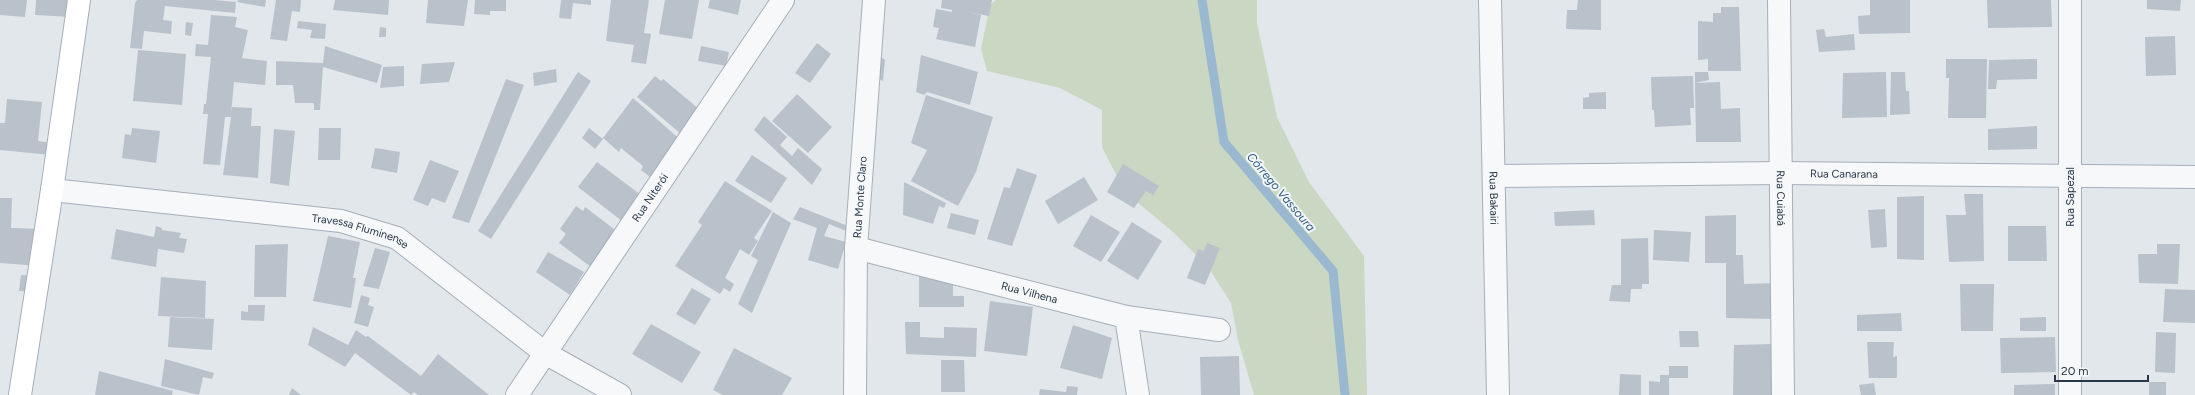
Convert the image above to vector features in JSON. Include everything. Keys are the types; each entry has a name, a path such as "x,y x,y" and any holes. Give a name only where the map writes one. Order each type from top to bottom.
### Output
{"main road":[{"path":"20,395 52,190 79,0"}],"street":[{"name":"Rua Niterói","path":"518,395 783,0"},
{"name":"Rua Monte Claro","path":"855,395 856,248 874,0"},
{"name":"Rua Bakairi","path":"1490,0 1498,395"},
{"name":"Rua Cuiabá","path":"1780,0 1782,395"},
{"name":"Rua Sapezal","path":"2070,0 2070,395"},
{"name":"Rua Canarana","path":"1494,176 1781,173 2070,174 2195,177"},
{"name":"Travessa Fluminense","path":"52,190 341,221 396,238 545,353 620,395"},
{"name":"Rua Vilhena","path":"856,248 1126,317 1219,330"},
{"path":"1126,317 1138,395"}],"green space":[{"path":"996,0 1257,0 1257,23 1277,117 1309,182 1364,256 1367,395 1254,395 1238,340 1231,303 1208,267 1173,232 1125,192 1102,147 1102,110 1060,88 987,71 981,49 990,5"}],"building":[{"path":"0,0 27,0 25,17 0,15"},
{"path":"36,0 72,0 71,17 35,15"},
{"path":"137,0 215,0 236,2 235,13 165,6 163,20 172,21 171,34 144,31 142,49 130,48 135,3"},
{"path":"238,0 266,0 265,7 237,2"},
{"path":"276,0 301,0 300,12 292,11 287,41 270,39"},
{"path":"335,0 389,0 388,15 333,10"},
{"path":"428,0 468,0 464,26 426,23"},
{"path":"475,0 506,0 506,11 490,11 490,15 474,14"},
{"path":"561,0 591,0 591,5 573,3 571,19 559,18"},
{"path":"611,0 649,0 644,33 651,34 646,64 631,62 634,45 606,41"},
{"path":"665,0 699,0 692,39 659,34"},
{"path":"710,0 741,0 738,15 708,8"},
{"path":"942,0 992,0 989,16 966,12 981,15 975,47 936,39 939,28 933,27 936,9 952,12 952,10 941,8"},
{"path":"1578,0 1601,0 1601,30 1566,29 1567,10 1577,10"},
{"path":"1870,0 1910,0 1910,33 1859,34 1858,16 1870,15"},
{"path":"1987,0 2051,0 2052,27 1988,28"},
{"path":"2147,0 2181,0 2180,11 2147,9"},
{"path":"1721,7 1739,7 1741,71 1708,71 1708,59 1698,60 1698,21 1713,22 1713,13 1721,13"},
{"path":"211,15 237,17 235,27 248,30 242,58 267,61 265,85 234,82 231,114 232,107 252,108 251,126 261,126 258,178 223,175 231,117 225,117 220,165 203,164 208,114 203,114 204,104 206,104 211,57 195,56 196,44 208,45"},
{"path":"298,21 326,24 325,39 310,38 312,30 297,28"},
{"path":"186,22 193,23 191,36 185,35"},
{"path":"380,27 386,28 386,37 379,37"},
{"path":"1824,29 1826,37 1854,34 1855,50 1819,52 1816,30"},
{"path":"2175,36 2176,75 2146,76 2145,37"},
{"path":"817,43 831,54 810,83 795,73"},
{"path":"325,46 382,65 377,83 323,67 320,110 314,110 314,103 295,103 293,85 276,85 276,61 323,63"},
{"path":"701,46 729,52 726,66 698,61"},
{"path":"138,50 186,54 182,105 133,101"},
{"path":"921,55 978,72 970,105 927,92 924,95 916,92"},
{"path":"881,57 885,60 883,81 876,77"},
{"path":"1946,59 1987,59 1986,118 1948,118 1949,78 1946,78"},
{"path":"2037,59 2037,79 1997,80 1996,89 1988,89 1989,60"},
{"path":"455,62 449,82 420,84 422,64"},
{"path":"404,66 404,86 380,88 383,67"},
{"path":"556,69 557,82 534,86 533,73"},
{"path":"578,72 591,81 491,239 478,231"},
{"path":"1695,72 1708,72 1709,80 1695,83"},
{"path":"1886,72 1887,117 1842,118 1843,73"},
{"path":"1891,72 1905,72 1906,91 1909,91 1910,114 1890,115"},
{"path":"655,76 661,81 663,79 699,109 680,133 637,97"},
{"path":"1693,76 1694,108 1690,108 1691,125 1655,127 1654,110 1652,110 1651,77"},
{"path":"506,79 524,85 469,223 452,218"},
{"path":"1720,82 1721,109 1740,108 1741,142 1696,142 1695,83"},
{"path":"1606,92 1606,109 1583,109 1583,98 1589,97 1589,93"},
{"path":"797,94 832,127 808,153 772,121"},
{"path":"926,95 993,117 976,172 958,206 911,181 927,150 911,143"},
{"path":"633,98 683,142 654,180 641,170 643,166 621,148 619,152 603,138"},
{"path":"7,99 42,102 38,141 52,143 51,155 0,150 0,123 5,123"},
{"path":"764,116 787,137 780,145 792,156 798,148 822,169 812,185 754,130"},
{"path":"2037,126 2037,149 1988,150 1988,129"},
{"path":"132,128 160,131 156,163 122,158 125,134 131,135"},
{"path":"319,128 341,128 340,160 318,160"},
{"path":"589,128 603,139 595,149 582,138"},
{"path":"274,129 295,131 289,186 270,183"},
{"path":"375,148 400,152 397,173 371,168"},
{"path":"752,155 787,178 771,203 735,181"},
{"path":"430,160 459,171 445,203 432,198 428,206 413,200"},
{"path":"597,162 641,195 622,221 578,187"},
{"path":"1123,164 1159,186 1153,195 1146,191 1134,208 1107,192"},
{"path":"1017,168 1037,175 1012,246 987,239 1004,187 1010,188"},
{"path":"1084,177 1098,200 1058,224 1045,201"},
{"path":"725,181 772,211 754,238 758,241 749,255 740,249 725,278 734,284 730,292 724,288 720,294 675,266 702,225 698,222"},
{"path":"904,182 946,203 944,208 939,206 933,224 903,215"},
{"path":"1964,194 1983,194 1984,261 1949,262 1946,215 1966,215"},
{"path":"1924,196 1924,260 1897,259 1897,197"},
{"path":"0,198 12,198 11,228 45,229 40,266 0,263"},
{"path":"576,206 583,211 585,207 618,232 591,267 559,243 566,234 560,229"},
{"path":"800,207 848,226 846,231 829,224 824,236 846,242 838,269 808,260 817,228 793,219"},
{"path":"1885,209 1887,247 1871,248 1868,210"},
{"path":"1594,210 1595,225 1555,226 1554,212"},
{"path":"773,212 791,223 752,313 738,304 758,260 751,256"},
{"path":"951,213 979,220 975,235 947,228"},
{"path":"1091,215 1120,232 1101,262 1073,246"},
{"path":"1736,215 1736,255 1743,255 1744,284 1776,283 1778,319 1726,318 1726,263 1705,263 1705,216"},
{"path":"1132,222 1162,241 1138,280 1107,261"},
{"path":"156,226 162,228 162,230 181,233 179,238 187,239 184,253 158,249 156,267 111,259 116,229 154,237"},
{"path":"2008,226 2046,226 2047,261 2008,261"},
{"path":"1654,230 1691,232 1689,262 1653,260"},
{"path":"328,236 360,242 353,278 356,278 351,308 313,301"},
{"path":"1648,238 1649,284 1642,284 1642,289 1631,289 1630,302 1609,301 1612,285 1621,285 1621,239"},
{"path":"1207,243 1220,248 1205,285 1187,278 1198,249 1204,251"},
{"path":"288,244 286,297 254,297 255,245"},
{"path":"2157,244 2180,244 2178,284 2139,283 2138,254 2157,254"},
{"path":"375,248 390,252 379,289 363,286"},
{"path":"548,252 584,272 570,295 536,272"},
{"path":"919,273 953,273 953,296 964,296 964,307 919,307"},
{"path":"21,275 37,276 35,292 19,291"},
{"path":"161,277 206,281 205,318 158,316"},
{"path":"1960,284 1994,284 1993,331 1961,331"},
{"path":"692,288 711,299 695,325 676,314"},
{"path":"2165,289 2195,290 2195,323 2163,322"},
{"path":"361,295 370,298 368,305 374,307 368,327 354,323"},
{"path":"990,301 1033,307 1027,356 984,351"},
{"path":"248,305 265,305 264,321 241,320 241,311 248,312"},
{"path":"1901,313 1902,331 1857,331 1857,315"},
{"path":"170,317 214,319 212,350 168,347"},
{"path":"2046,317 2046,331 2020,331 2020,318"},
{"path":"905,322 920,322 920,337 944,338 944,327 977,328 976,357 906,354"},
{"path":"651,324 701,352 682,383 632,354"},
{"path":"1073,325 1112,338 1102,379 1060,368"},
{"path":"313,327 348,345 356,330 366,337 368,336 421,376 438,354 489,395 418,395 414,392 411,395 355,353 345,367 308,345"},
{"path":"1679,331 1698,331 1699,347 1680,347"},
{"path":"2156,332 2176,333 2175,373 2155,372"},
{"path":"2055,337 2056,372 2001,373 2000,338"},
{"path":"1867,342 1894,342 1893,357 1897,356 1897,378 1869,378"},
{"path":"1774,344 1774,395 1733,395 1734,345"},
{"path":"734,348 792,378 782,395 723,395 713,390"},
{"path":"1239,356 1240,395 1201,395 1200,357"},
{"path":"165,359 214,373 212,379 203,377 199,395 161,386"},
{"path":"941,360 964,360 965,392 941,392"},
{"path":"1669,366 1688,366 1688,378 1669,378 1669,395 1649,395 1649,381 1660,382 1660,375 1669,375"},
{"path":"99,371 173,391 172,395 95,395"},
{"path":"1620,374 1641,375 1641,395 1619,395"},
{"path":"2149,382 2166,382 2166,395 2149,395"},
{"path":"1874,383 1876,395 1861,395 1859,385"},
{"path":"2055,384 2055,395 2014,395 2014,385"},
{"path":"1067,386 1078,387 1077,395 1039,395 1040,389 1066,392"},
{"path":"292,388 301,395 289,395"}],"waterway":[{"name":"Córrego Vassoura","path":"1202,0 1224,142 1333,271 1345,395"}]}
